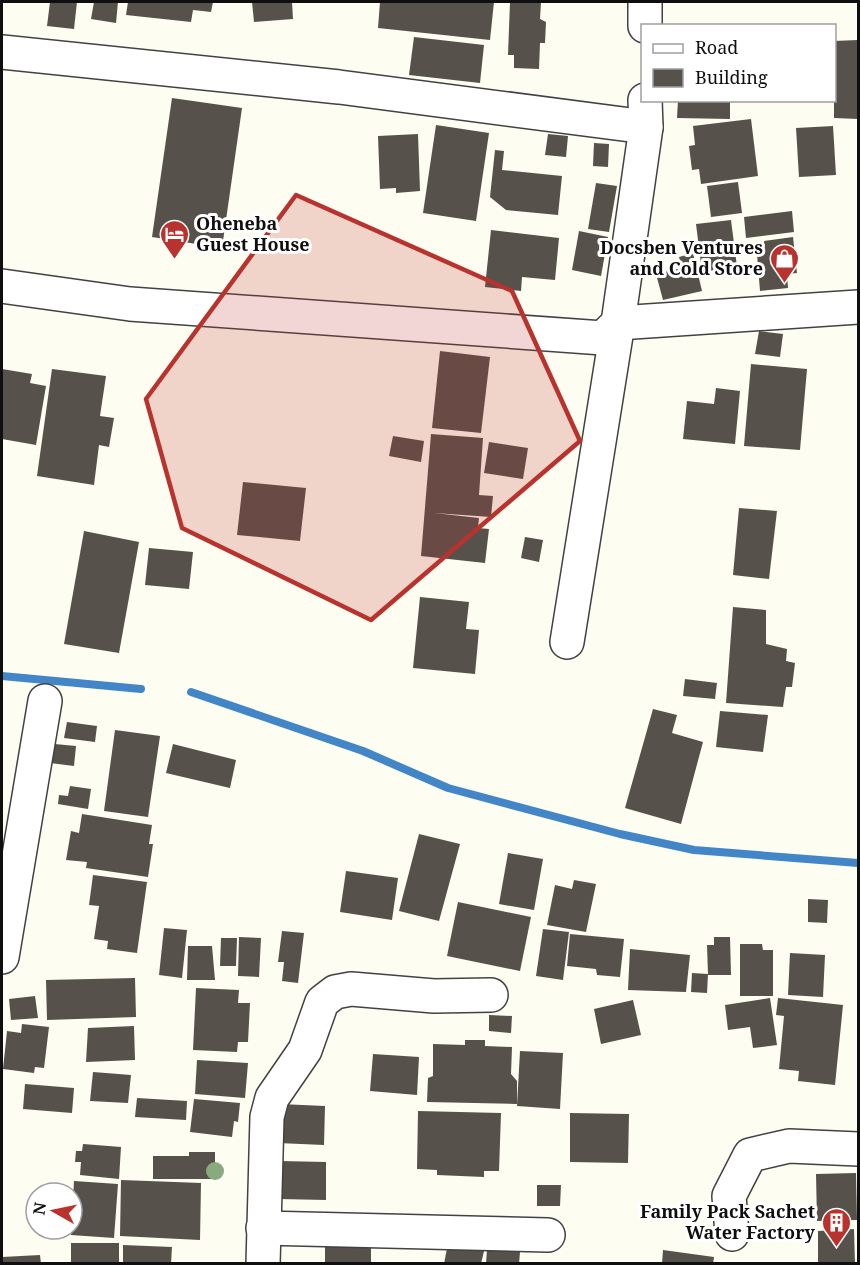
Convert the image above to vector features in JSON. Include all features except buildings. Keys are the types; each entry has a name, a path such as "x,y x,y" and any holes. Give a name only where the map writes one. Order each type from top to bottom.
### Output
{"street":[{"path":"645,2 645,24"},
{"path":"2,52 339,87 646,114 618,323 567,642"},
{"path":"2,286 130,304 603,338 618,323 858,307"},
{"path":"2,957 45,701"},
{"path":"263,1263 267,1117 272,1098 305,1050 322,1002 335,992 351,989 434,996 491,995"},
{"path":"732,1234 729,1196 750,1155 789,1146 858,1149"},
{"path":"263,1228 548,1235"}],"highlighted area":[{"path":"296,195 512,291 580,441 371,620 182,528 146,399"}],"waterway":[{"path":"2,676 141,689"},
{"path":"191,692 363,751 448,788 620,834 694,850 858,863"}],"place":[{"name":"Oheneba Guest House","path":"175,260"},
{"name":"Docsben Ventures and Cold Store","path":"784,284"},
{"name":"Family Pack Sachet Water Factory","path":"836,1248"}]}
